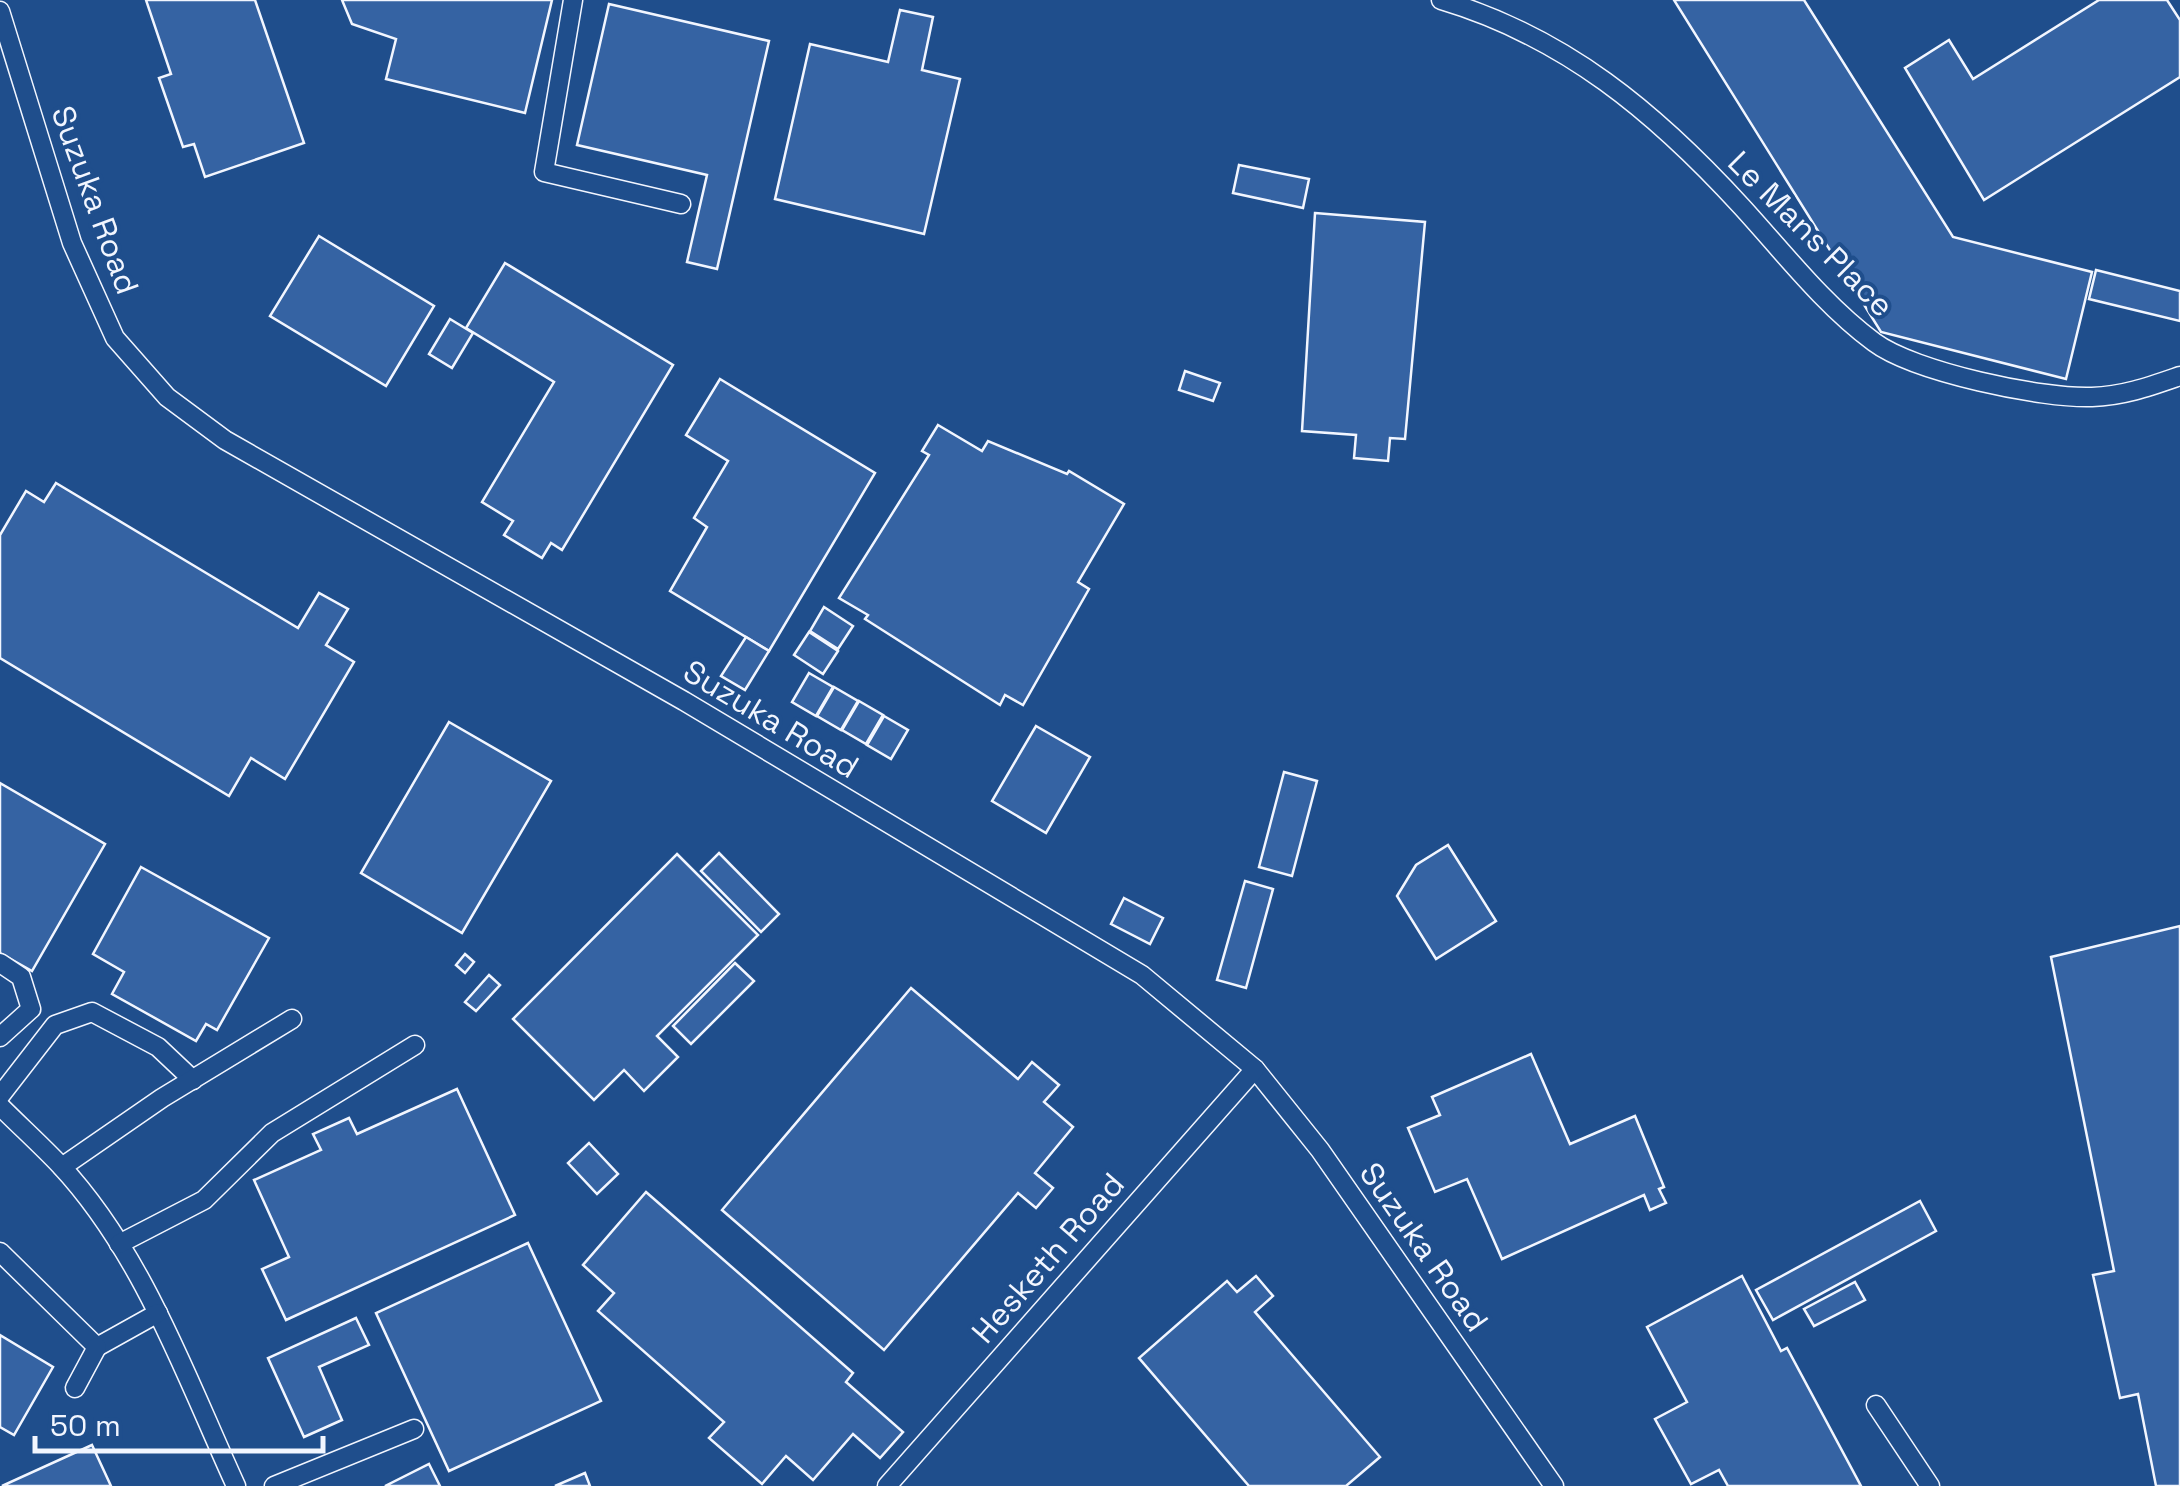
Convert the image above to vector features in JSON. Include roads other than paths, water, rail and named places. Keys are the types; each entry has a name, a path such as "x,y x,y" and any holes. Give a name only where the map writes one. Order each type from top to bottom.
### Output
{"lane":[{"path":"573,0 544,172 681,204"},
{"name":"Le Mans Place","path":"1441,0 1503,19 1595,74 1656,120 1830,303 1876,344 1900,357 1993,382 2089,398 2132,393 2180,376"},
{"name":"Suzuka Road","path":"0,12 72,244 115,338 167,398 225,440 684,702 1142,975 1254,1069 1320,1150 1554,1486"},
{"path":"0,963 22,976 31,1010 0,1037"},
{"path":"0,1096 55,1025 92,1012 158,1047 193,1080"},
{"path":"62,1167 292,1020"},
{"path":"119,1244 204,1200 272,1133 415,1046"},
{"name":"Hesketh Road","path":"887,1486 1254,1069"},
{"path":"0,1106 62,1167 119,1244 158,1313 236,1486"},
{"path":"0,1252 96,1347"},
{"path":"76,1388 96,1347 158,1313"},
{"path":"1876,1405 1930,1486"},
{"path":"274,1486 414,1428"}]}
